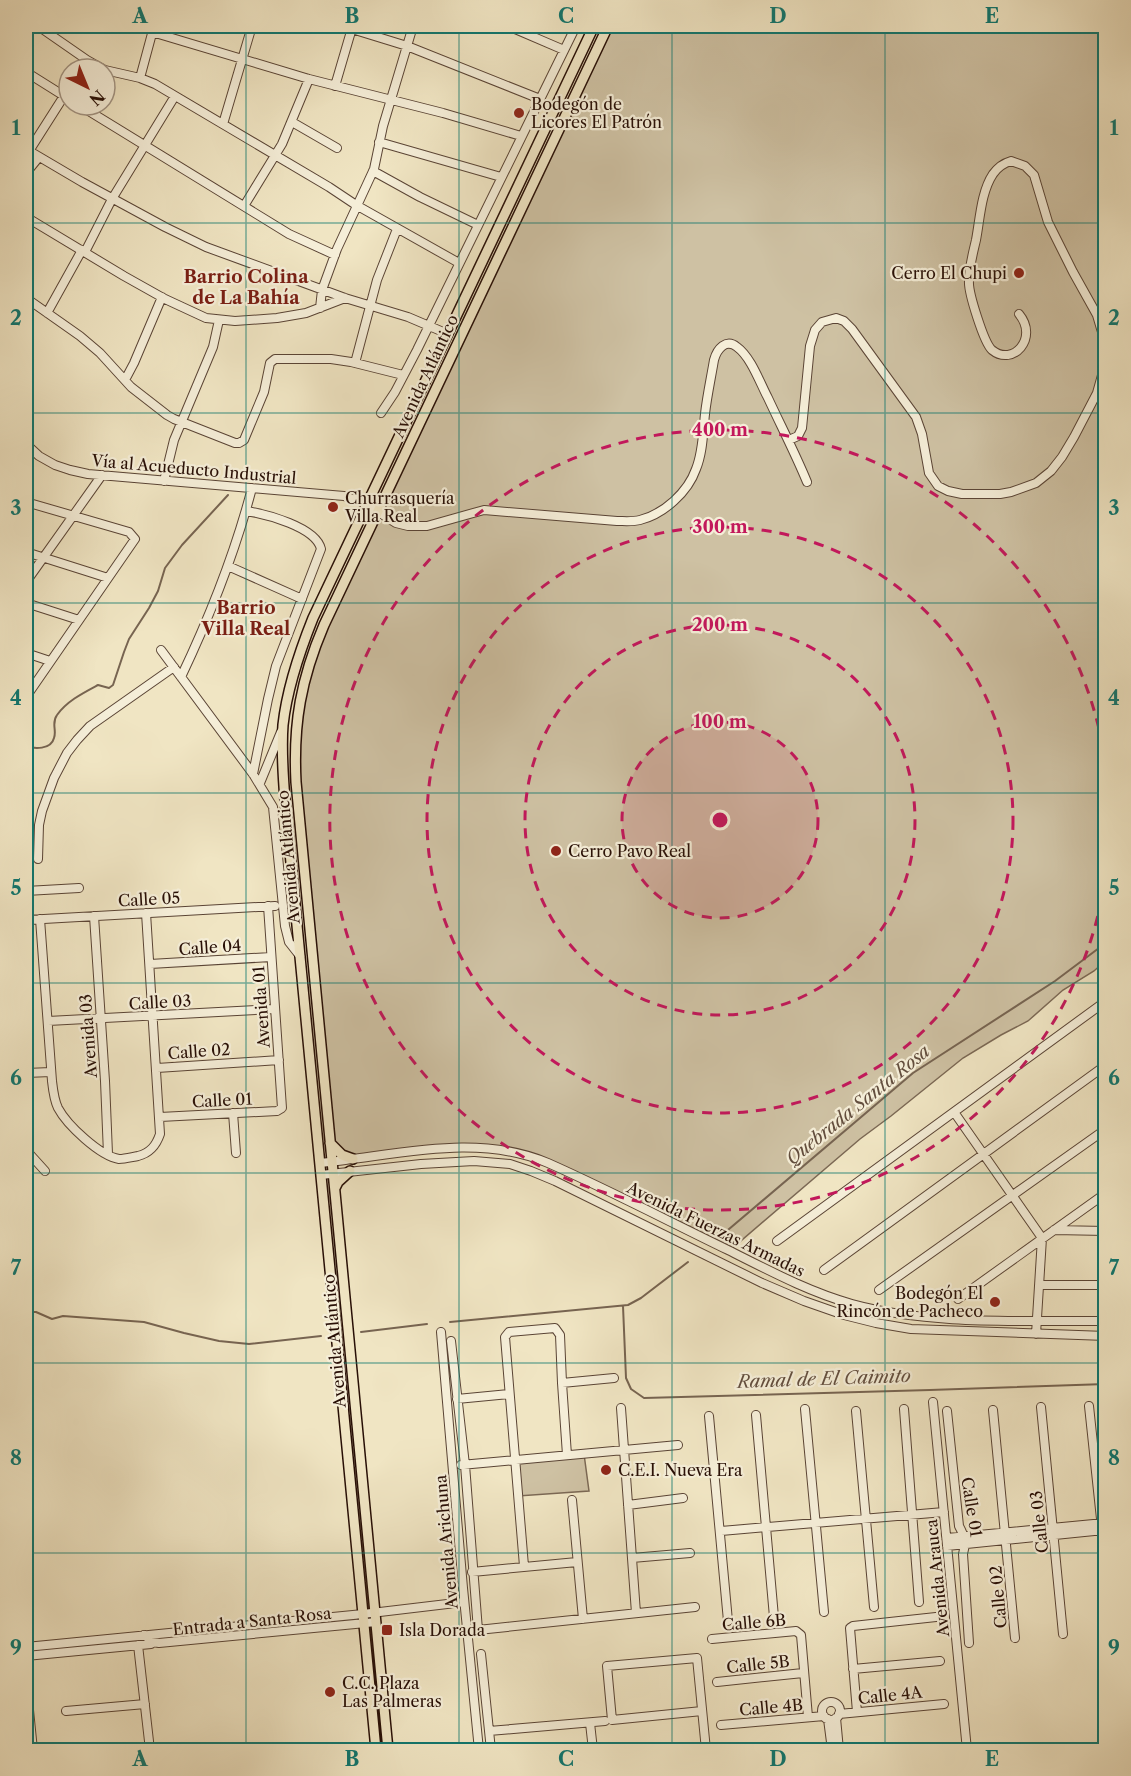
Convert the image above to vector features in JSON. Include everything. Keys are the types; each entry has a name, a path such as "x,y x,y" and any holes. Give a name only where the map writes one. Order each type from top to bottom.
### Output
{"main road":[{"name":"Avenida Atlántico","path":"376,1750 282,765 283,725 293,674 303,642 594,26"},
{"name":"Avenida Atlántico","path":"388,1750 296,782 295,735 301,696 313,653 329,614 608,26"},
{"path":"330,1143 342,1155 353,1159"},
{"path":"334,1191 338,1182 350,1171"}],"street":[{"path":"38,26 83,57"},
{"path":"223,124 252,26"},
{"path":"342,26 407,46 540,99"},
{"path":"320,308 322,290 335,255 373,171 379,142 413,26"},
{"path":"508,26 564,50"},
{"path":"381,413 395,392 429,326 576,26"},
{"path":"335,86 352,28"},
{"path":"140,78 153,29 309,79 444,113 521,136"},
{"path":"26,72 57,91"},
{"path":"117,72 140,78 174,96 356,205 459,263"},
{"path":"244,206 276,156 309,79"},
{"path":"47,313 174,96"},
{"path":"57,110 27,150 112,199 206,247 345,298 408,317 448,334"},
{"path":"99,117 295,237 335,255"},
{"path":"292,122 337,148"},
{"path":"379,142 501,177"},
{"path":"26,173 39,157"},
{"path":"807,482 789,440 798,436 802,428 813,336 822,322 831,319 840,319 852,329 916,417 922,434 929,473 938,486 954,493 989,495 1011,492 1036,483 1062,458 1097,393 1104,368 1105,342 1097,315 1048,222 1034,175 1020,163 1011,161 1002,165 995,172 987,187 970,268 969,284 986,342 997,353 1010,354 1023,345 1027,329 1019,314"},
{"path":"373,171 478,225"},
{"path":"26,217 162,297 198,315 219,320 277,318 306,313 345,298"},
{"path":"355,363 370,305 386,256 398,229"},
{"path":"125,380 162,297"},
{"path":"26,298 80,336 140,394 159,409 182,423 239,443 244,440 260,404 272,360 331,359 403,375"},
{"path":"164,481 174,440 213,347 219,320"},
{"name":"Vía al Acueducto Industrial","path":"26,444 39,456 62,468 79,472 344,496 367,504 396,523 414,527 427,526 484,510 633,521 649,516 667,506 688,485 697,468 714,360 716,353 725,344 737,347 746,357 789,440"},
{"path":"26,582 102,475"},
{"path":"182,677 228,566 252,488"},
{"path":"26,502 129,532 134,536 133,541 26,697"},
{"path":"246,511 267,514 287,522 305,532 321,545 321,553 276,666 253,774"},
{"path":"26,552 108,578"},
{"path":"228,566 302,599"},
{"path":"26,603 79,620"},
{"path":"162,650 260,783 273,807 285,926 289,942 300,956"},
{"path":"26,653 50,661"},
{"path":"38,859 39,825 47,795 77,740 100,719 174,667"},
{"path":"260,783 283,725"},
{"path":"26,891 79,888"},
{"name":"Calle 05","path":"26,920 271,906"},
{"name":"Avenida 01","path":"271,906 269,926 282,1106"},
{"path":"40,919 55,1101 64,1118 81,1136 108,1154 122,1159 148,1153 154,1148 160,1134 146,913"},
{"name":"Avenida 03","path":"94,916 108,1154"},
{"path":"269,926 285,926"},
{"name":"Calle 04","path":"150,964 271,957"},
{"path":"777,1241 1106,1001"},
{"name":"Calle 03","path":"48,1021 275,1009"},
{"name":"Calle 02","path":"157,1068 279,1060"},
{"path":"824,1270 1106,1065"},
{"path":"26,1073 51,1072"},
{"name":"Calle 01","path":"160,1117 277,1111 282,1106"},
{"path":"954,1112 1042,1238 1036,1334"},
{"path":"233,1113 236,1153"},
{"path":"879,1290 1106,1129"},
{"name":"Avenida Fuerzas Armadas","path":"320,1163 462,1148 494,1148 517,1152 559,1168 792,1282 852,1304 926,1317 1106,1322"},
{"path":"26,1150 45,1171"},
{"name":"Avenida Fuerzas Armadas","path":"321,1175 458,1162 510,1164 555,1181 762,1283 831,1311 868,1322 911,1329 1106,1336"},
{"path":"958,1299 1106,1193"},
{"path":"1053,1230 1106,1232"},
{"path":"1039,1285 1106,1285"},
{"path":"524,1566 505,1337 509,1332 555,1328 559,1331 567,1455"},
{"name":"Avenida Arichuna","path":"441,1332 479,1750"},
{"path":"451,1341 465,1465 478,1630 695,1607"},
{"path":"562,1383 614,1378"},
{"path":"457,1399 509,1394"},
{"name":"Avenida Arauca","path":"933,1402 967,1750"},
{"path":"1089,1406 1106,1566"},
{"name":"Calle 03","path":"1041,1407 1063,1634"},
{"path":"621,1408 636,1613"},
{"path":"904,1408 919,1602"},
{"path":"805,1409 824,1612"},
{"name":"Calle 02","path":"993,1410 1015,1638"},
{"name":"Calle 01","path":"947,1411 959,1526 965,1540 963,1554 969,1643"},
{"path":"856,1412 874,1607"},
{"path":"756,1414 774,1617"},
{"path":"709,1416 728,1621"},
{"path":"453,1466 678,1445"},
{"path":"628,1505 683,1498"},
{"path":"572,1500 583,1619"},
{"path":"721,1531 944,1512"},
{"path":"947,1542 1103,1527"},
{"path":"632,1558 690,1553"},
{"path":"472,1572 577,1562"},
{"name":"Entrada a Santa Rosa","path":"26,1647 144,1635 153,1642 159,1643 207,1634 364,1619 464,1602"},
{"path":"857,1712 850,1628 936,1617"},
{"name":"Calle 6B","path":"712,1639 799,1632 803,1673"},
{"path":"26,1656 151,1644"},
{"path":"138,1645 150,1750"},
{"path":"481,1654 491,1750"},
{"path":"702,1711 612,1720 607,1666 697,1658 706,1750"},
{"path":"853,1669 940,1661"},
{"path":"803,1673 808,1717"},
{"name":"Calle 5B","path":"717,1682 803,1673"},
{"path":"26,1680 33,1750"},
{"path":"66,1711 145,1704"},
{"name":"Calle 4A","path":"832,1717 857,1712 944,1704"},
{"path":"832,1717 832,1750"},
{"path":"832,1717 839,1750"},
{"name":"Calle 4B","path":"721,1725 832,1717"},
{"path":"489,1731 605,1721"},
{"path":"590,1722 593,1750"},
{"path":"913,1750 948,1747"}],"shaded area":[{"path":"608,26 1105,26 1105,961 1094,971 1063,990 1028,1021 963,1058 860,1139 729,1251 559,1168 483,1147 353,1159 334,1148 296,782 306,674"},
{"path":"584,1454 589,1491 518,1496 515,1460"}],"waterway":[{"path":"26,746 38,748 49,745 55,735 55,718 61,710 98,685 109,688 113,685 129,639 158,591 165,568 182,545 228,495"},
{"name":"Quebrada Santa Rosa","path":"722,1235 913,1073 1055,981 1106,941"},
{"name":"Quebrada Santa Rosa","path":"450,1322 628,1305 641,1298 688,1262"},
{"name":"Ramal de El Caimito","path":"623,1306 626,1378 631,1389 644,1398 1106,1384"},
{"name":"Quebrada Santa Rosa","path":"26,1312 36,1312 52,1319 63,1316 144,1322 219,1341 249,1344 321,1336"},
{"name":"Quebrada Santa Rosa","path":"361,1332 427,1324"}],"place":[{"name":"Bodegón de Licores El Patrón","path":"519,113"},
{"name":"Cerro El Chupi","path":"1019,273"},
{"name":"Churrasquería Villa Real","path":"333,507"},
{"name":"Cerro Pavo Real","path":"556,851"},
{"name":"Bodegón El Rincón de Pacheco","path":"995,1302"},
{"name":"C.E.I. Nueva Era","path":"606,1470"},
{"name":"Isla Dorada","path":"387,1630"},
{"name":"C.C. Plaza Las Palmeras","path":"330,1692"}],"district":[{"name":"Barrio Colina de La Bahía","path":"246,287"},
{"name":"Barrio Villa Real","path":"246,618"}]}
